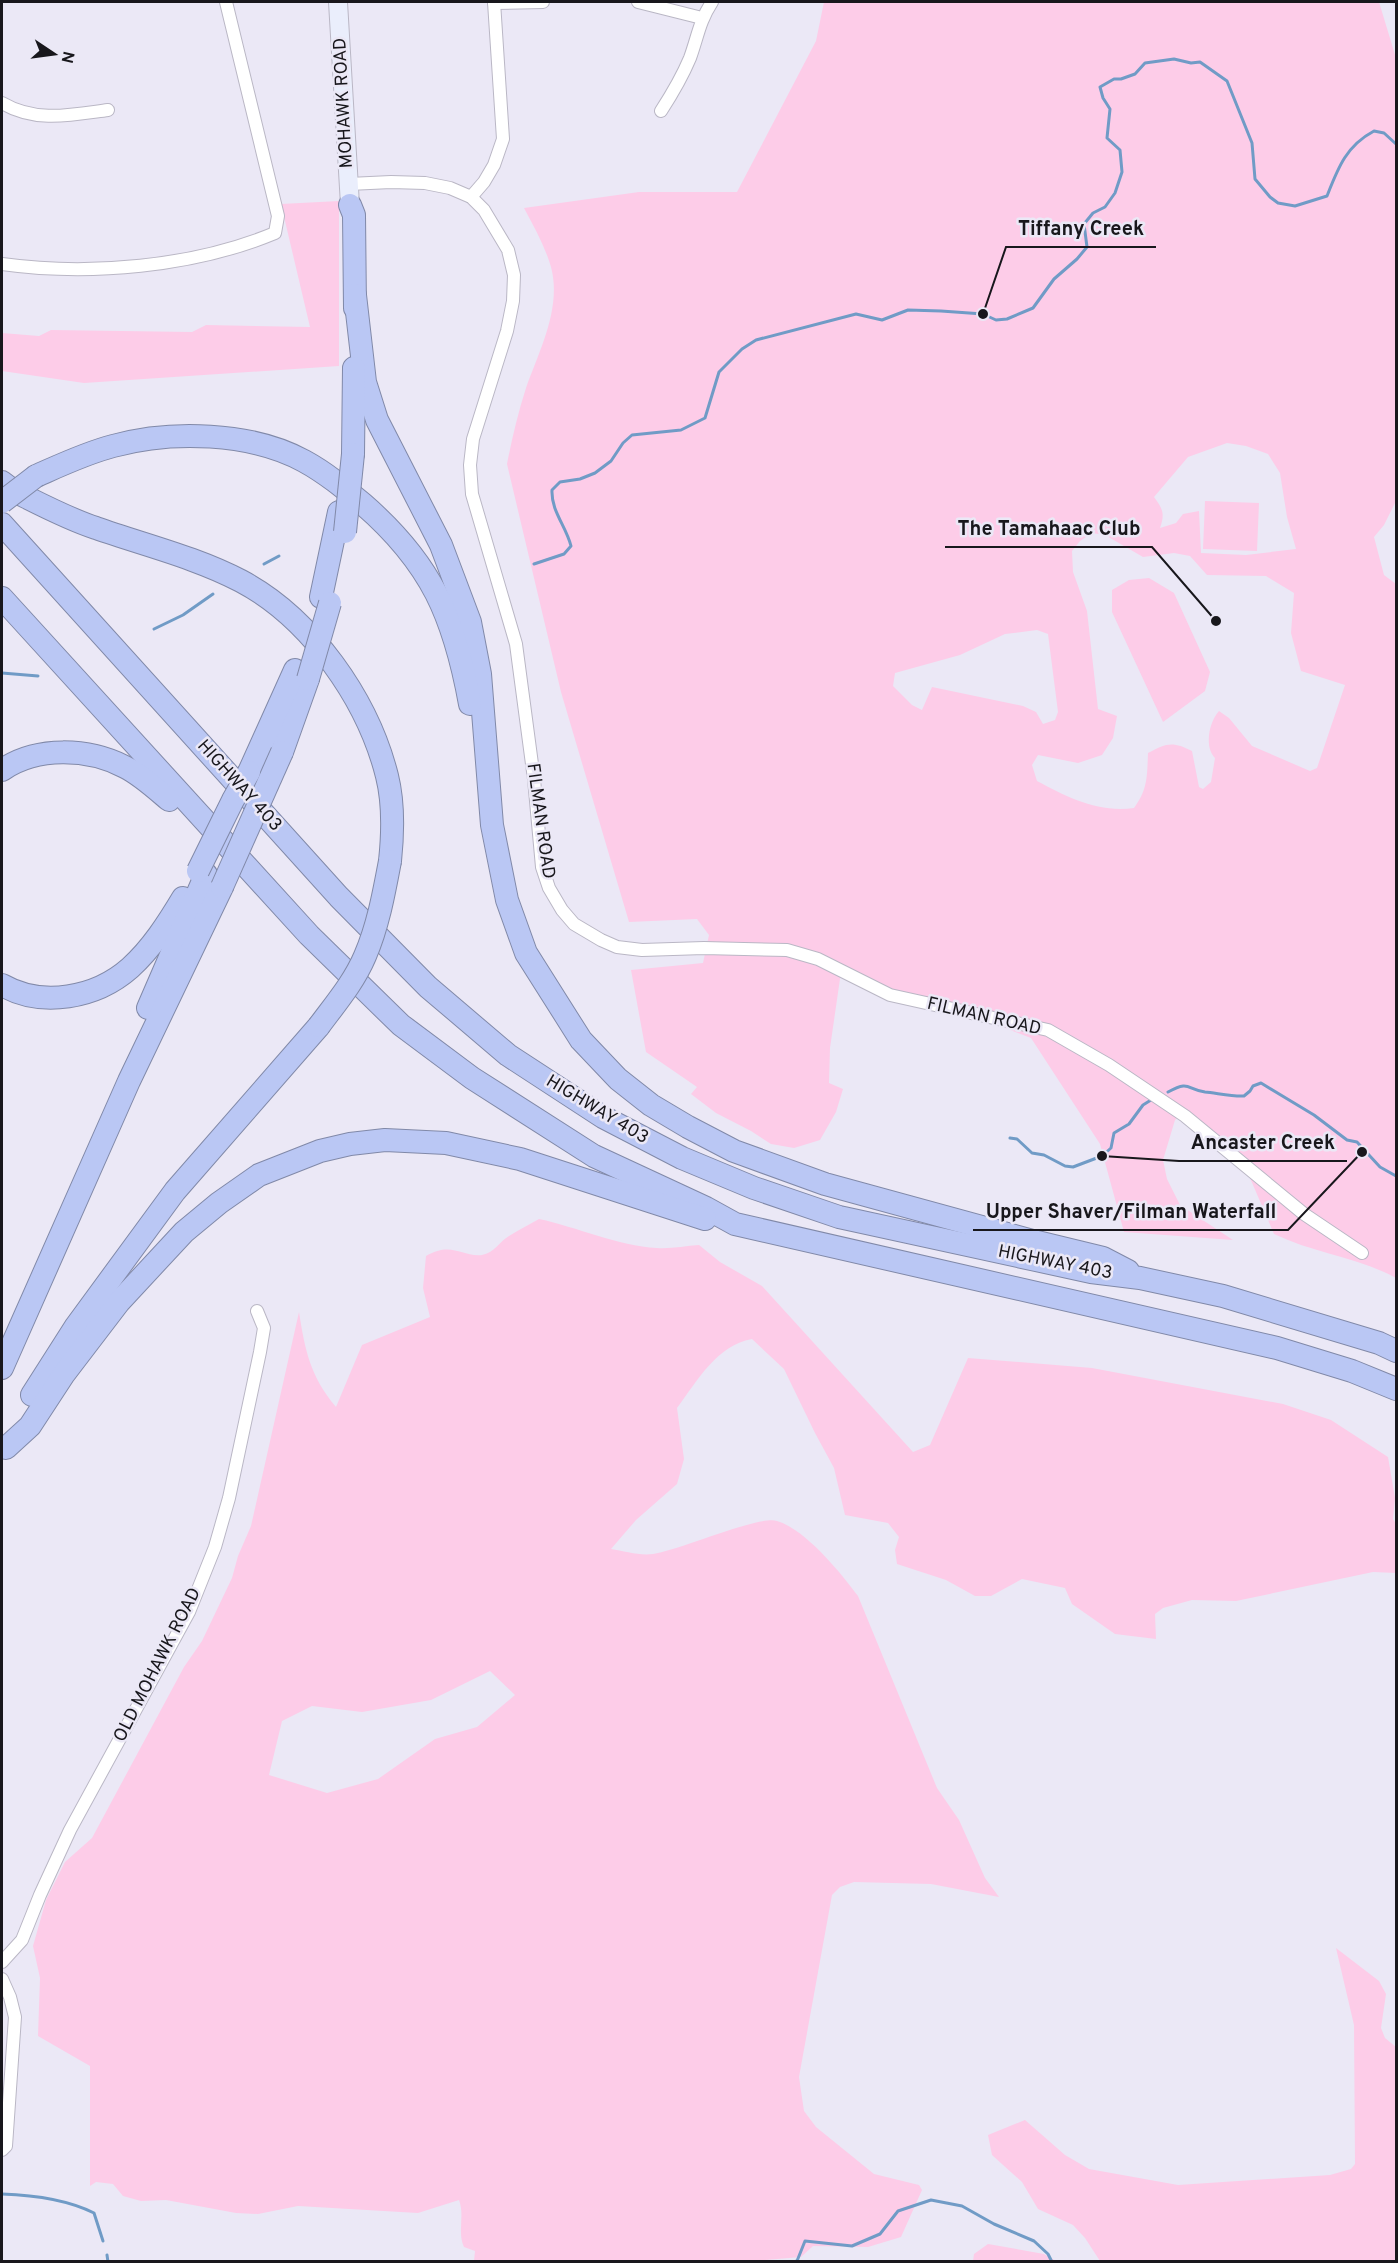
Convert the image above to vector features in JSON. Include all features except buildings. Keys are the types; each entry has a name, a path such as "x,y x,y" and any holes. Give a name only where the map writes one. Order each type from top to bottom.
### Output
{"highway":[{"path":"2,1336 209,877 282,752 302,674 326,600 342,522 349,451 355,295 354,215 350,194"},
{"path":"349,451 344,214 350,194"},
{"path":"355,295 365,382 377,420 441,545 470,622 480,674 492,825 507,900 526,953 581,1040 618,1079 651,1105 688,1127 735,1150 825,1184 1103,1258 1140,1278"},
{"path":"2,502 36,476 113,446 186,436 212,437 271,447 325,473 397,536 422,568 441,600 453,629 466,679 488,787"},
{"path":"2,482 14,491 95,528 143,542 242,582 279,608 326,651 364,713 387,776 393,823 390,861 382,900 364,958 350,984 319,1026 168,1200 76,1326 21,1412 4,1452"},
{"name":"HIGHWAY 403","path":"2,524 339,897 428,987 517,1061 603,1117 682,1158 754,1188 839,1217 1091,1272 1140,1278 1223,1296 1379,1343 1396,1352"},
{"name":"HIGHWAY 403","path":"2,598 309,935 401,1024 472,1077 594,1156 706,1208 735,1224 1277,1348 1352,1371 1396,1389"},
{"path":"2,1368 129,1081 209,877 233,800 265,736 302,674"},
{"path":"2,770 13,762 45,753 86,754 124,766 148,781 205,832 230,848"},
{"path":"2,985 34,996 60,998 93,990 129,969 209,877"},
{"path":"4,1452 30,1426 64,1374 119,1302 184,1232 219,1203 259,1175 320,1151 350,1144 385,1140 446,1143 520,1159 699,1218 735,1224"}],"main road":[{"name":"MOHAWK ROAD","path":"338,2 350,194"}],"street":[{"path":"2,264 32,268 170,263 251,243 275,232 278,216 226,2"},
{"path":"471,197 489,174 503,139 494,2 543,2"},
{"path":"638,2 702,18"},
{"path":"661,111 676,88 690,56 702,18 712,2"},
{"path":"2,103 42,116 59,117 108,110"},
{"name":"FILMAN ROAD","path":"350,194 391,182 425,183 450,188 471,197 490,218 508,250 514,275 513,301 507,331 473,439 470,465 472,494 516,644 543,867 549,888 562,910 574,924 617,947 642,950 704,948 787,951 818,959 890,995 1048,1030 1110,1065 1185,1116 1304,1214 1362,1253"},
{"name":"OLD MOHAWK ROAD","path":"2,1962 22,1941 70,1830 189,1612 215,1547 230,1498 260,1352 264,1328 257,1311"},
{"path":"2,1978 15,2017 6,2146 2,2150"}],"shaded area":[{"path":"824,2 1379,2 1396,58 1396,501 1384,525 1374,537 1384,575 1396,584 1396,1278 1366,1265 1274,1234 1244,1164 1184,1112 1175,1120 1163,1160 1167,1179 1180,1205 1233,1240 1124,1232 1100,1144 1031,1038 950,1007 887,997 841,972 830,1048 829,1083 843,1089 836,1112 820,1140 794,1148 771,1144 716,1113 691,1094 697,1087 646,1052 631,970 703,963 709,935 697,919 629,922 561,692 507,464 520,407 548,329 554,298 554,282 549,259 524,208 639,192 737,192 816,41","holes":["1227,443 1246,446 1268,454 1280,473 1287,517 1296,549 1246,555 1201,553 1199,511 1183,514 1176,523 1160,528 1162,512 1154,497 1188,457","1092,533 1105,535 1143,557 1174,553 1190,556 1207,575 1266,576 1294,593 1291,633 1301,671 1345,685 1317,768 1310,771 1252,746 1229,718 1219,711 1209,734 1210,748 1215,758 1211,782 1203,789 1199,787 1192,751 1170,744 1148,753 1144,788 1134,808 1095,806 1071,798 1037,781 1032,765 1038,755 1078,763 1102,755 1113,738 1117,716 1098,709 1087,611 1073,572 1072,551 1080,541","1037,630 1048,634 1058,712 1055,720 1043,724 1036,712 1023,706 932,687 922,710 912,705 893,686 895,673 960,655 1005,634"]},
{"path":"339,201 339,366 84,383 2,371 2,333 39,336 51,330 192,332 206,325 310,327 281,204"},
{"path":"1205,501 1259,503 1257,551 1203,549"},
{"path":"1149,578 1174,593 1210,672 1205,691 1163,722 1112,612 1112,590 1129,580"},
{"path":"539,1219 642,1247 667,1248 699,1245 720,1262 762,1286 913,1452 930,1445 968,1358 1092,1368 1283,1404 1331,1420 1388,1457 1395,1498 1393,1519 1396,1524 1396,1573 1373,1572 1236,1601 1192,1600 1163,1608 1155,1614 1156,1639 1115,1634 1072,1604 1065,1588 1022,1579 991,1596 975,1596 946,1580 897,1564 895,1550 899,1537 888,1523 845,1515 834,1468 784,1369 752,1339 739,1343 718,1357 700,1376 677,1408 684,1459 677,1484 636,1520 611,1549 637,1554 653,1554 754,1523 768,1521 777,1521 788,1526 810,1542 832,1564 858,1596 937,1788 959,1820 985,1878 999,1897 931,1884 854,1882 840,1887 832,1895 799,2077 804,2111 816,2127 874,2174 919,2185 922,2190 901,2237 868,2247 813,2246 801,2257 740,2262 474,2261 475,2251 464,2247 462,2241 459,2200 418,2213 298,2206 258,2214 236,2213 166,2200 141,2201 123,2196 113,2184 96,2182 90,2186 90,2066 38,2036 40,1978 33,1946 46,1900 65,1862 92,1838 184,1667 202,1641 232,1578 238,1556 251,1526 299,1312 314,1373 336,1407 362,1345 430,1317 423,1288 426,1256 443,1250 475,1255 486,1254 509,1236","holes":["490,1671 515,1695 477,1727 435,1739 378,1779 327,1793 269,1775 282,1721 312,1706 362,1712 431,1700"]},
{"path":"1336,1948 1379,1981 1386,1994 1381,2028 1385,2038 1396,2047 1396,2261 1100,2261 1085,2238 1073,2225 1038,2209 1022,2182 992,2155 988,2135 1025,2120 1065,2155 1089,2169 1178,2185 1330,2175 1351,2169 1355,2164 1354,2025"},
{"path":"988,2244 1044,2254 1056,2261 973,2261 974,2254"}],"waterway":[{"path":"534,564 564,554 571,546 556,512 552,490 560,482 580,479 595,473 611,461 623,443 632,435 681,430 705,418 719,372 742,349 756,340 856,314 882,320 908,310 941,311 983,314 996,320 1007,319 1033,308 1054,279 1087,247 1084,224 1093,213 1105,207 1115,193 1122,172 1120,150 1107,138 1110,109 1103,98 1100,87 1114,79 1135,74 1145,63 1174,59 1191,63 1200,62 1227,81 1252,143 1255,179 1278,203 1295,206 1327,196 1344,159 1356,144 1374,131 1384,133 1396,144"},
{"path":"264,564 279,556"},
{"path":"154,629 183,615 213,594"},
{"path":"2,673 38,676"},
{"path":"1168,1092 1175,1088 1188,1086 1199,1091 1244,1096 1253,1086 1261,1083 1314,1115 1347,1140 1357,1142 1380,1167 1396,1176"},
{"path":"1010,1138 1017,1139 1032,1153 1044,1155 1065,1166 1073,1167 1102,1156 1111,1148 1114,1133 1129,1124 1143,1105 1151,1100"},
{"path":"2,2194 49,2199 72,2204 94,2213 103,2241"},
{"path":"793,2262 797,2261 805,2241 852,2246 880,2234 898,2211 931,2200 962,2206 994,2224 1034,2241 1048,2254 1052,2262"},
{"path":"107,2255 108,2262"}],"place":[{"name":"Tiffany Creek","path":"983,314"},
{"name":"The Tamahaac Club","path":"1216,621"},
{"name":"Upper Shaver/Filman Waterfall","path":"1362,1152"},
{"name":"Ancaster Creek","path":"1102,1156"}]}
